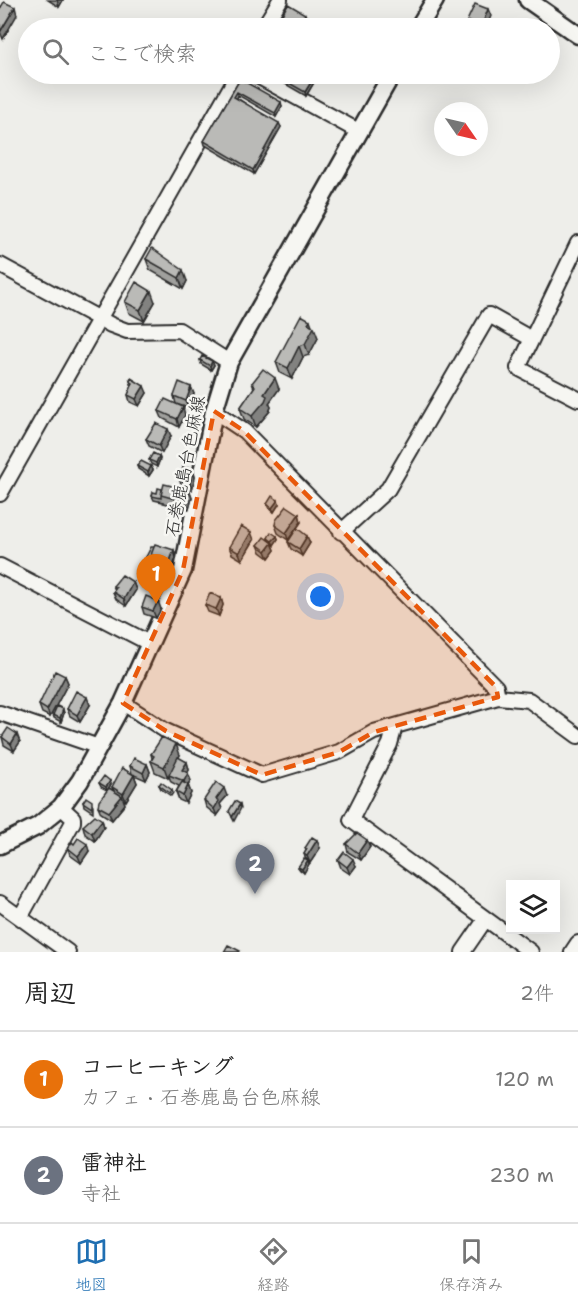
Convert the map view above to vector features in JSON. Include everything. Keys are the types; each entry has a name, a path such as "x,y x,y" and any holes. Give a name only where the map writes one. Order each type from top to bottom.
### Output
{"main road":[{"path":"424,18 435,0"},
{"path":"528,0 554,18"},
{"path":"560,22 578,35"},
{"name":"石巻鹿島台色麻線","path":"0,844 38,826 61,807 81,781 123,703 183,570 214,411 229,362 386,84"}],"street":[{"path":"269,18 280,0"},
{"path":"0,494 232,84"},
{"path":"273,84 358,130"},
{"path":"578,243 530,338 518,368 578,399"},
{"path":"0,265 98,319 127,331 179,330 229,362"},
{"path":"340,532 388,489 489,315 530,338"},
{"path":"214,411 244,431 340,532 496,687 498,697"},
{"path":"0,566 151,644"},
{"path":"123,703 166,731 262,775 339,752 374,732 498,697 529,700 578,735"},
{"path":"0,713 99,747"},
{"path":"395,726 390,744 351,820 531,952"},
{"path":"21,916 73,822 73,818 61,807"},
{"path":"0,903 68,952"},
{"path":"463,952 485,920"},
{"path":"572,952 578,943"}],"highlighted area":[{"path":"214,411 244,431 496,687 498,697 374,732 339,752 262,775 166,731 123,703 183,570"}],"building":[{"path":"4,2 15,7 0,32 0,9"},
{"path":"288,4 305,14 303,18 280,18"},
{"path":"475,4 488,9 485,18 468,18"},
{"path":"237,84 249,84 281,102 275,113 237,92 234,97 279,123 253,170 204,141"},
{"path":"291,84 310,84 305,92"},
{"path":"152,248 183,270 179,278 146,259"},
{"path":"136,282 151,291 140,310 125,302"},
{"path":"301,315 310,320 308,323 314,327 305,344 299,346 288,368 276,362"},
{"path":"202,356 212,361 210,366 200,360"},
{"path":"263,369 275,378 264,394 267,396 265,401 252,416 240,408 255,386 252,383"},
{"path":"131,378 144,386 136,399 128,395 133,383 130,381"},
{"path":"179,382 191,387 186,401 174,396"},
{"path":"165,399 183,407 177,419 159,411"},
{"path":"156,423 168,429 159,446 146,439"},
{"path":"153,453 159,456 156,463 149,460"},
{"path":"141,461 151,466 148,472 137,466"},
{"path":"183,467 193,469 190,483 180,481"},
{"path":"164,484 189,490 186,502 161,495"},
{"path":"158,488 162,489 161,498 152,496 153,492 157,493"},
{"path":"272,496 278,500 272,508 267,504"},
{"path":"287,506 299,514 286,533 275,525 276,520"},
{"path":"241,526 251,532 239,553 229,547"},
{"path":"297,528 307,536 299,549 288,542"},
{"path":"271,532 277,536 272,541 268,538"},
{"path":"264,537 272,543 266,551 258,545"},
{"path":"155,544 174,550 170,561 151,555"},
{"path":"151,547 154,547 152,559 146,557"},
{"path":"122,575 133,582 124,599 113,592 116,588 113,586"},
{"path":"210,593 221,598 216,609 205,605"},
{"path":"146,596 158,601 153,611 142,607"},
{"path":"55,671 65,676 47,710 39,705"},
{"path":"76,691 87,697 77,715 67,709"},
{"path":"57,706 63,709 60,718 53,715"},
{"path":"8,728 17,734 11,744 2,737"},
{"path":"162,737 176,744 164,767 151,761 154,756 151,754"},
{"path":"178,757 187,762 182,770 188,773 184,781 169,775"},
{"path":"134,758 147,764 143,773 130,766"},
{"path":"122,768 134,775 123,794 112,787"},
{"path":"104,776 110,781 106,787 99,783"},
{"path":"161,782 172,790 170,793 159,785"},
{"path":"182,782 188,785 183,796 176,792"},
{"path":"216,782 224,788 216,799 219,801 214,809 204,800"},
{"path":"109,788 122,796 109,812 98,806"},
{"path":"86,797 92,801 92,808 83,802"},
{"path":"235,801 240,804 232,817 229,811"},
{"path":"95,815 102,820 92,833 83,826"},
{"path":"357,833 367,840 358,853 346,844"},
{"path":"312,837 317,840 307,856 304,854 307,849 305,848"},
{"path":"78,838 87,844 78,856 68,848"},
{"path":"344,852 353,859 347,867 338,860"},
{"path":"304,858 308,860 302,869 298,867"},
{"path":"228,945 240,951 224,952"}],"place":[{"name":"コーヒーキング","path":"156,604"},
{"name":"雷神社","path":"255,894"}]}
